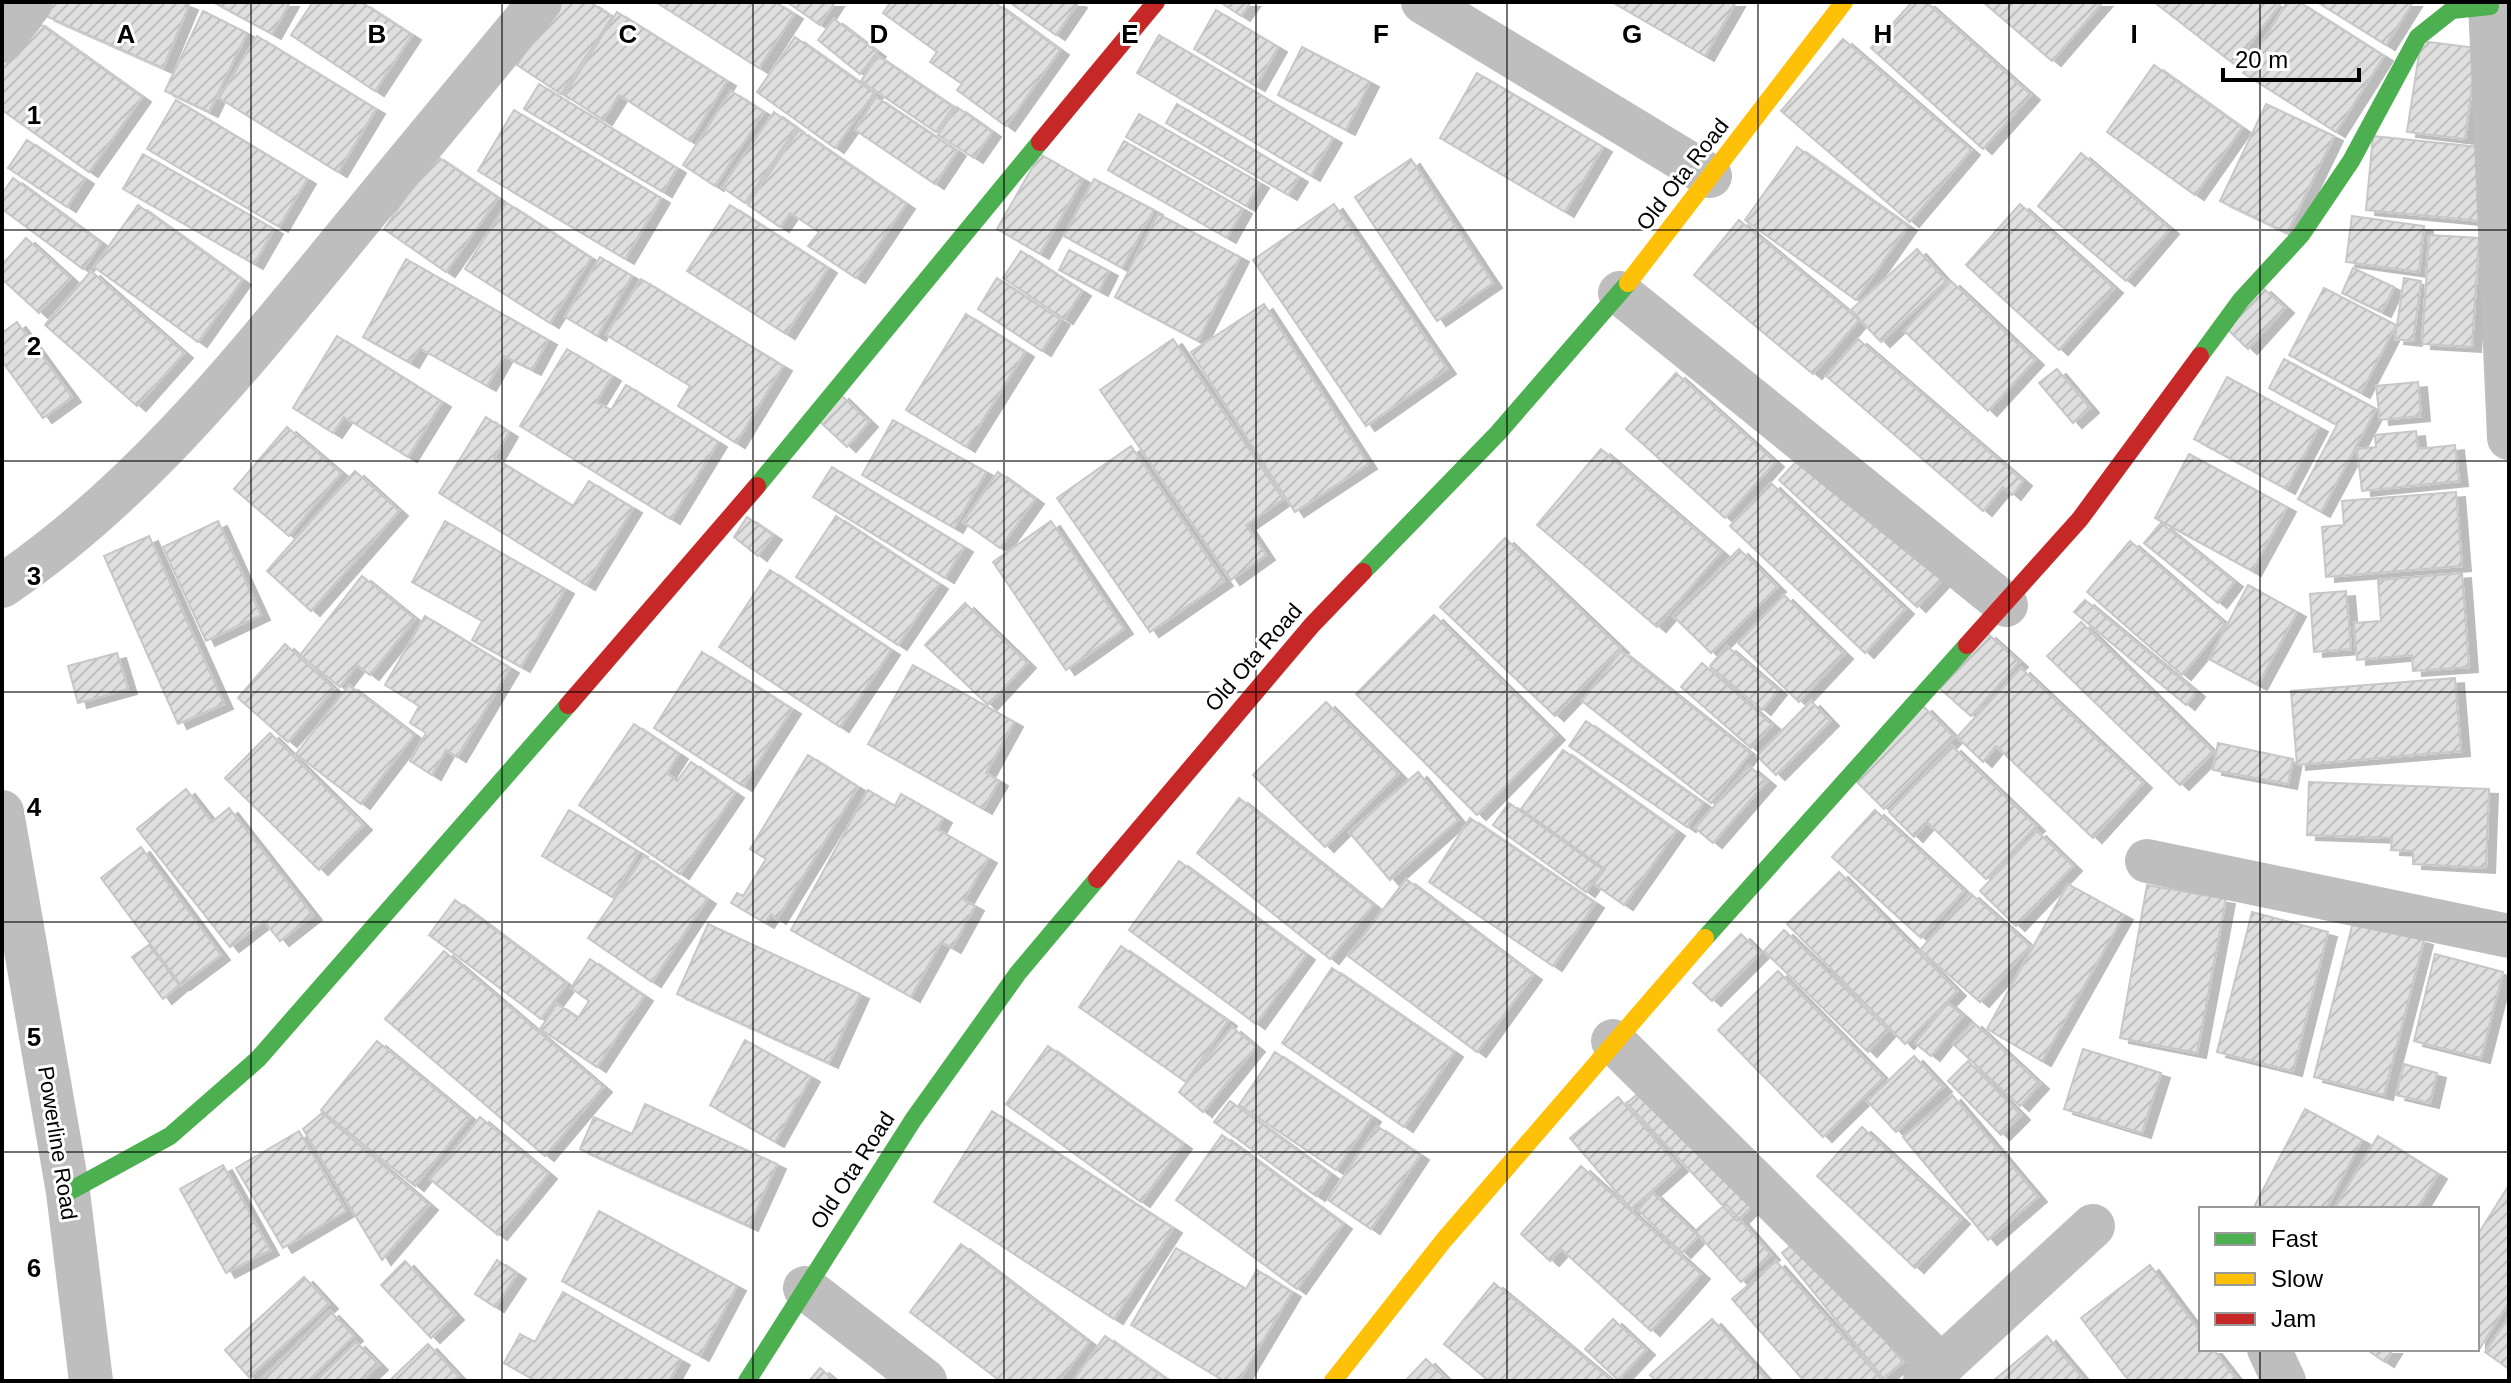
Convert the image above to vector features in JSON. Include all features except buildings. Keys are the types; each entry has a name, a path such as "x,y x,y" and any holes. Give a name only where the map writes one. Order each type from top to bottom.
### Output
{"street":[{"path":"2,41 31,2"},
{"path":"2,586 51,553 138,476 253,350 540,2"},
{"path":"68,1192 170,1136 258,1059 711,541 1156,2"},
{"path":"1423,2 1710,176"},
{"name":"Old Ota Road","path":"747,1381 913,1120 1018,973 1312,625 1498,433 1620,293 1844,2"},
{"path":"1333,1381 1444,1240 1613,1041 2080,519 2241,300 2301,235 2359,148 2418,37 2452,10 2490,4 2509,438"},
{"path":"1620,293 2006,605"},
{"name":"Powerline Road","path":"2,812 68,1192 91,1381"},
{"path":"2147,861 2509,936"},
{"path":"1613,1041 1932,1373 2093,1226"},
{"path":"805,1288 925,1381"},
{"path":"2270,1351 2284,1381"}],"traffic: fast":[{"path":"2200,356 2241,300 2301,235 2351,161 2418,37 2452,10 2490,6"},
{"path":"757,486 1040,142"},
{"path":"1363,572 1498,433 1628,283"},
{"path":"1705,938 1967,645"},
{"path":"68,1192 170,1136 258,1059 568,705"},
{"path":"747,1381 913,1120 1018,973 1097,879"}],"traffic: slow":[{"path":"1628,283 1844,2"},
{"path":"1333,1381 1444,1240 1705,938"}],"traffic: jam":[{"path":"1040,142 1156,2"},
{"path":"1967,645 2080,519 2200,356"},
{"path":"568,705 757,486"},
{"path":"1097,879 1312,625 1363,572"}]}
